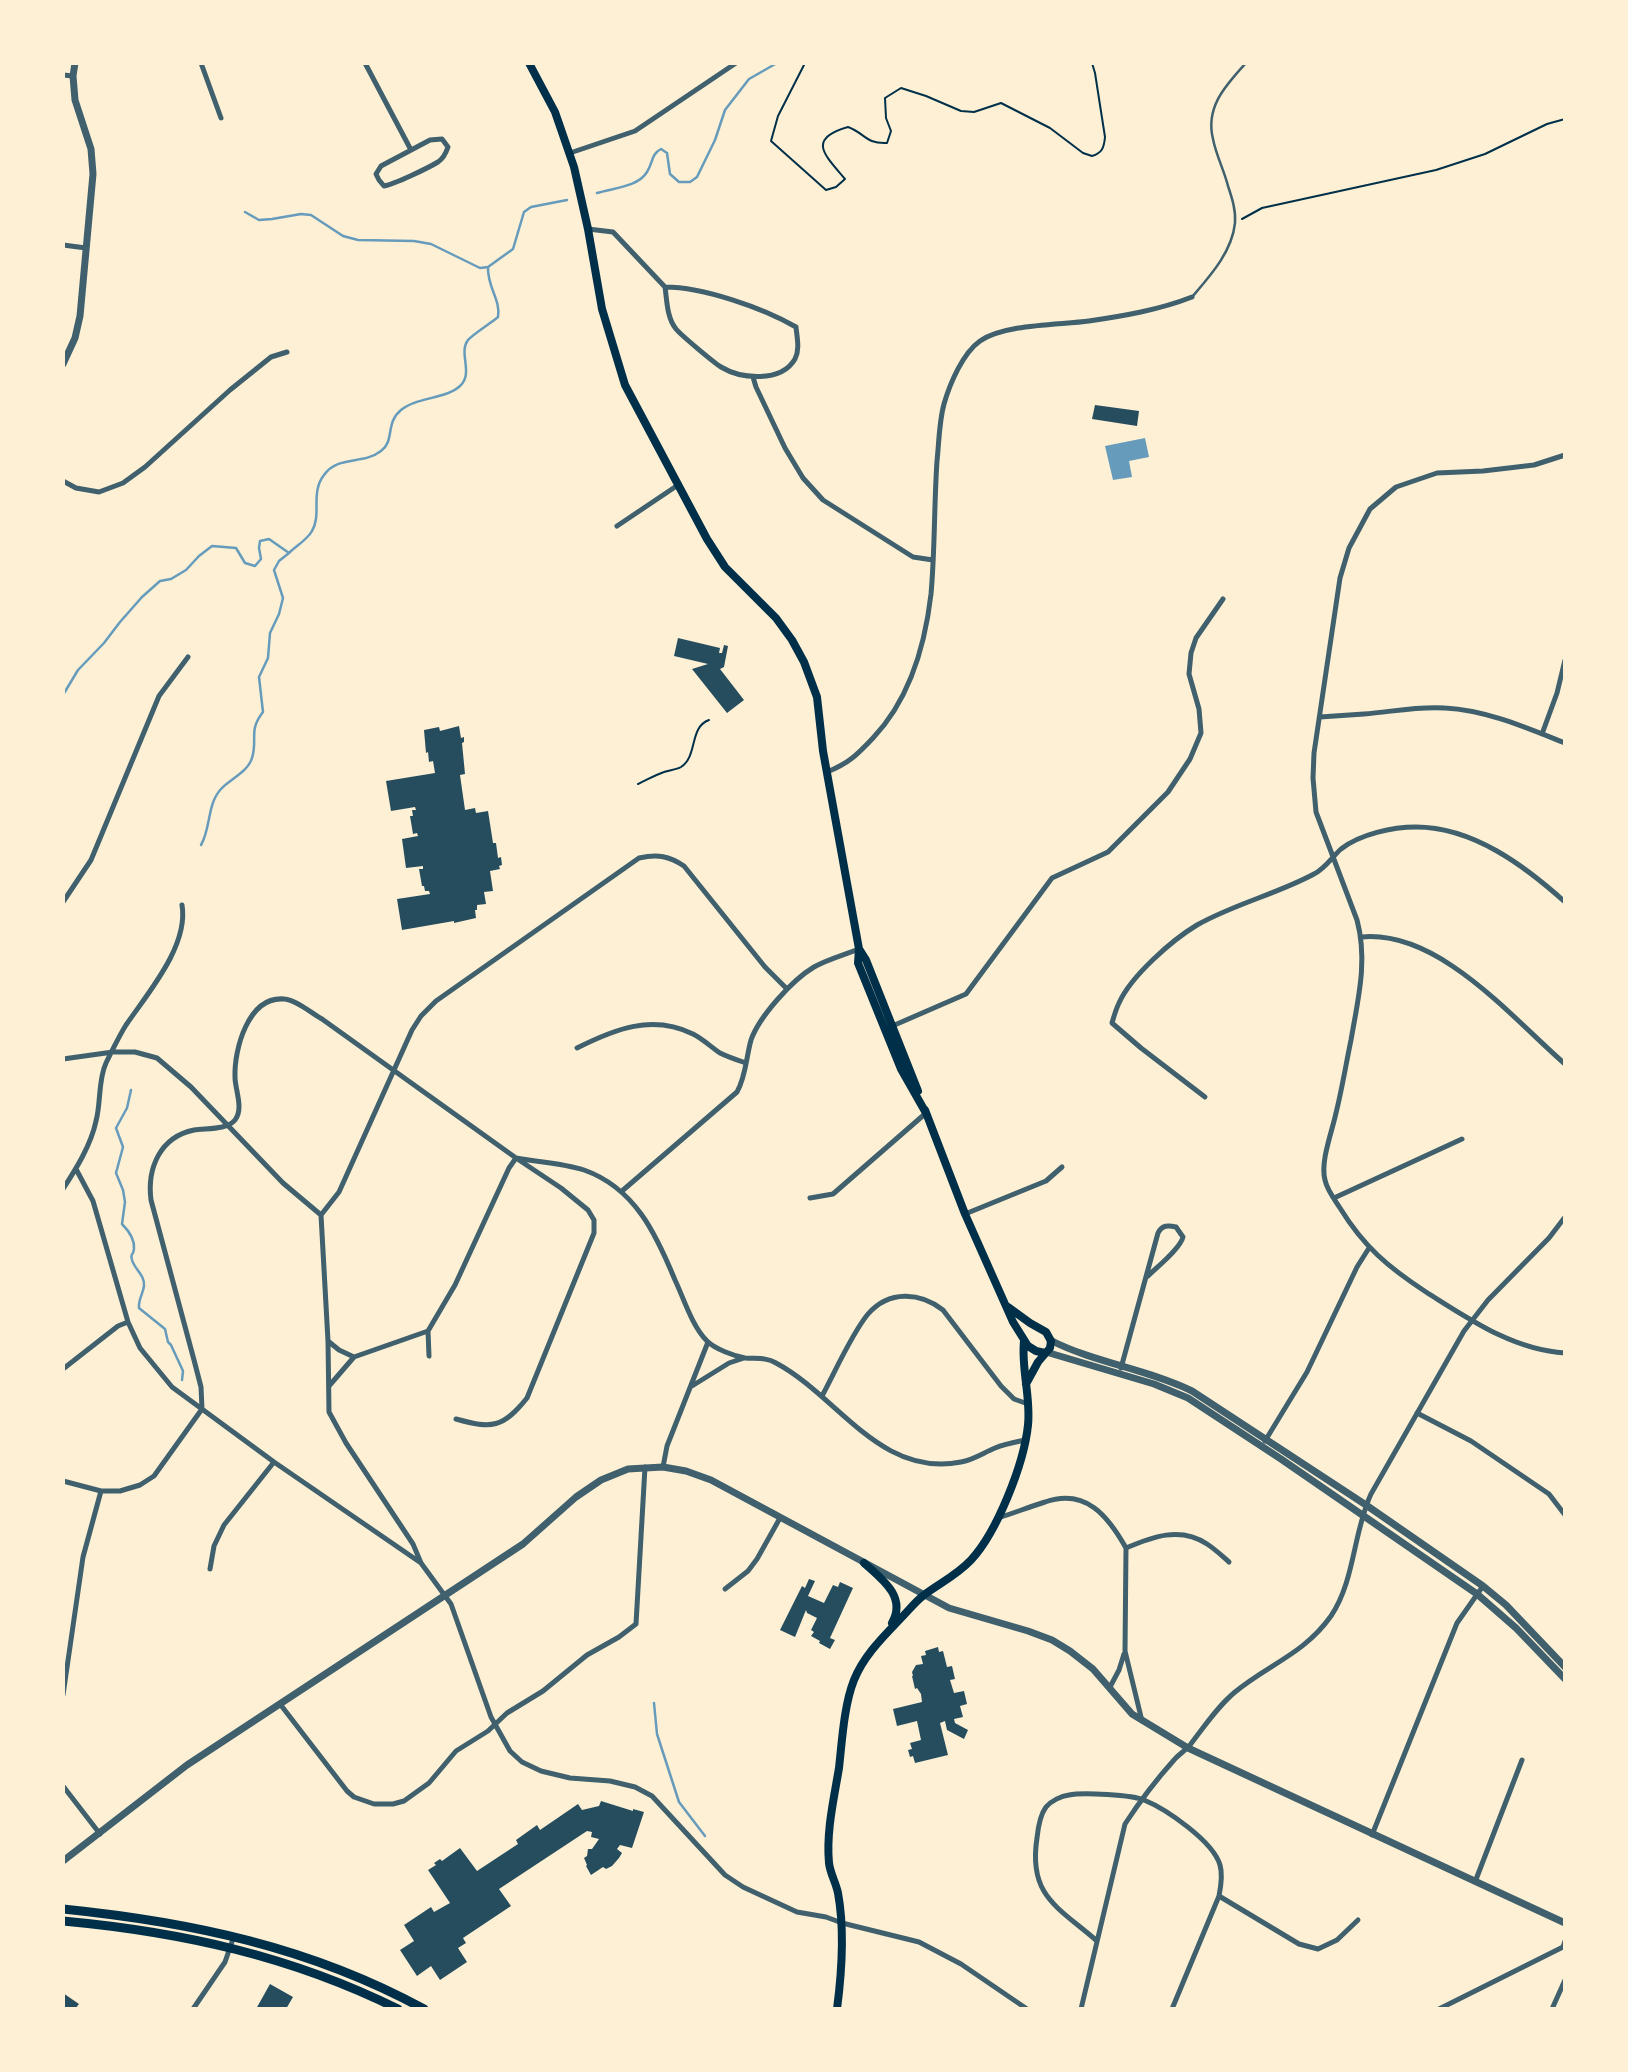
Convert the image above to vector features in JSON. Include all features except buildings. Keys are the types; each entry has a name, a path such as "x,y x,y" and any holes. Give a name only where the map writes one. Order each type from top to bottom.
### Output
{"main road":[{"path":"529,63 555,112 570,153 603,309 625,385 725,568 776,618 804,662 817,697 827,772 859,949 858,963 888,1027 901,1069 926,1113 965,1214 1006,1306 1024,1340 1032,1349 1045,1352"},
{"path":"1006,1306 1046,1332 1050,1340 1050,1348 1034,1368 1026,1386"},
{"path":"837,2009 842,1923 838,1891 829,1864 830,1830 854,1681 867,1657 883,1637 924,1595 943,1585 970,1561 998,1518 1016,1472 1028,1424 1023,1363 1025,1332 1037,1328"},
{"path":"864,1563 887,1583 895,1597 895,1617 883,1637"},
{"path":"63,1909 171,1923 234,1936 324,1964 387,1990 424,2009"},
{"path":"121,1927 122,1916"},
{"path":"63,1921 121,1927 231,1947 314,1972 398,2009"}],"street":[{"path":"63,364 75,338 80,316 91,205 91,149 75,100 75,63"},
{"path":"201,63 221,118"},
{"path":"365,63 411,150"},
{"path":"570,153 635,131 736,63"},
{"path":"63,75 73,76"},
{"path":"430,139 442,139 448,147 439,161 384,186 376,174 381,166 411,150 430,139"},
{"path":"588,229 613,232 665,288 670,319 676,330 721,366 753,377 779,372 794,360 798,348 796,327 773,314 732,300 677,287 665,288"},
{"path":"63,245 86,248"},
{"path":"827,772 846,764 883,728 901,702 911,681 925,629 933,560 937,464 944,404 961,362 979,342 998,332 1150,310 1192,298"},
{"path":"63,481 76,488 99,492 123,483 145,467 240,382 271,358 287,352"},
{"path":"753,377 785,448 803,478 823,500 913,557 933,560"},
{"path":"1565,455 1534,465 1483,471 1437,472 1396,487 1370,509 1349,548 1340,578 1314,753 1314,798 1320,825 1334,856 1362,937 1363,958 1362,981 1324,1167 1325,1182 1349,1223 1381,1261 1472,1320 1530,1348 1565,1353"},
{"path":"617,526 678,485"},
{"path":"888,1027 966,994 1052,878 1108,852 1168,792 1190,759 1201,733 1199,709 1189,674 1191,653 1196,638 1223,598"},
{"path":"63,902 91,860 159,696 188,657"},
{"path":"1542,734 1557,693 1565,660"},
{"path":"1320,716 1366,714 1395,709 1448,708 1500,719 1565,743"},
{"path":"1205,1097 1112,1023 1120,1001 1143,971 1177,938 1198,925 1317,873 1349,845 1385,831 1417,827 1456,834 1495,849 1523,866 1565,902"},
{"path":"787,989 765,967 684,866 661,855 639,858 436,1001 412,1030 339,1192 321,1215 329,1412 346,1443 413,1544 421,1563 454,1610 495,1724 510,1751 522,1762 542,1771 570,1778 610,1781 635,1787 652,1796 735,1882 797,1912 919,1942 961,1964 1027,2009"},
{"path":"63,1189 76,1169 96,1125 105,1065 125,1027 162,975 183,917 182,905"},
{"path":"1362,937 1384,937 1401,941 1438,957 1475,982 1565,1064"},
{"path":"622,1191 729,1100 743,1082 757,1027 787,989 812,968 859,949"},
{"path":"63,1481 101,1491 120,1492 133,1488 154,1476 202,1409 201,1387 149,1187 154,1163 168,1143 181,1134 229,1125 236,1119 239,1111 235,1078 239,1042 252,1015 267,1002 284,999 322,1019 516,1158 551,1180 588,1210 594,1220 594,1233 527,1398 515,1413 492,1425 479,1426 456,1419"},
{"path":"577,1048 614,1031 653,1023 675,1027 695,1035 722,1054 746,1063"},
{"path":"63,1059 113,1052 135,1052 157,1058 183,1079 283,1182 321,1215"},
{"path":"810,1198 833,1195 926,1113"},
{"path":"1334,1198 1462,1139"},
{"path":"516,1158 582,1170 600,1177 622,1191 657,1237 698,1327 708,1342 731,1354 768,1359 777,1363 822,1396 853,1425 894,1454 929,1463 961,1462 995,1448 1025,1440"},
{"path":"429,1356 428,1331 455,1285 516,1158"},
{"path":"965,1214 1046,1181 1062,1167"},
{"path":"76,1169 93,1201 128,1322 140,1348 172,1387 274,1462 421,1563"},
{"path":"1081,2009 1125,1824 1142,1799 1234,1692 1296,1653 1332,1614 1349,1575 1366,1505 1460,1338 1488,1300 1549,1238 1565,1217"},
{"path":"1121,1369 1160,1230 1169,1225 1176,1227 1183,1237 1182,1242 1148,1276"},
{"path":"1264,1443 1307,1372 1357,1267 1369,1248"},
{"path":"822,1396 868,1314 884,1302 909,1296 920,1297 943,1310 1001,1387 1014,1399 1028,1404"},
{"path":"63,1369 118,1326 128,1322"},
{"path":"329,1387 354,1357 428,1331"},
{"path":"1050,1340 1121,1369"},
{"path":"328,1341 354,1357"},
{"path":"663,1467 667,1446 708,1342"},
{"path":"1045,1352 1162,1378 1366,1505 1483,1586 1506,1605 1565,1667"},
{"path":"692,1386 729,1363 746,1358"},
{"path":"1417,1413 1471,1441 1549,1494 1565,1515"},
{"path":"1264,1443 1477,1594 1507,1619 1565,1679"},
{"path":"210,1569 214,1546 224,1525 274,1462"},
{"path":"280,1704 354,1797 383,1805 404,1801 429,1783 456,1751 487,1731 507,1713 543,1691 587,1656 636,1624 645,1467"},
{"path":"63,1861 187,1765 523,1544 588,1488 615,1474 645,1467 663,1467 686,1471 710,1480 949,1608 1052,1640 1093,1669 1132,1714 1188,1748 1565,1923"},
{"path":"63,1695 85,1545 101,1491"},
{"path":"998,1518 1047,1501 1069,1499 1087,1503 1105,1515 1126,1548 1125,1651 1143,1721"},
{"path":"725,1589 757,1559 780,1518"},
{"path":"1126,1548 1156,1536 1184,1535 1206,1543 1228,1562"},
{"path":"1372,1835 1457,1623 1483,1586"},
{"path":"1110,1687 1125,1651"},
{"path":"1475,1882 1522,1760"},
{"path":"63,1786 100,1834"},
{"path":"1097,1941 1046,1897 1036,1877 1035,1846 1038,1825 1045,1808 1054,1800 1069,1795 1091,1794 1142,1799 1182,1823 1208,1844 1221,1866 1219,1896 1172,2009"},
{"path":"1219,1896 1299,1944 1318,1949 1338,1940 1359,1920"},
{"path":"193,2009 225,1962 234,1936"},
{"path":"1439,2009 1564,1944 1565,1956"},
{"path":"1552,2009 1565,1980"}],"lane":[{"path":"1192,298 1220,261 1229,245 1235,225 1235,208 1212,138 1212,121 1214,105 1224,86 1246,63"}],"path":[{"path":"805,63 778,116 771,141 826,190 836,187 845,179 823,150 822,143 826,136 848,127 862,137 877,143 887,143 891,131 886,118 885,98 901,89 961,111 975,112 1001,103 1050,128 1083,153 1092,156 1100,154 1105,137 1092,63"},
{"path":"1235,225 1262,208 1436,170 1485,154 1547,124 1565,119"},
{"path":"638,785 680,768 691,757 702,722 709,720"}],"water":[{"path":"1145,438 1149,457 1129,461 1132,477 1113,480 1105,446"}],"waterway":[{"path":"597,193 638,181 661,149 667,153 670,174 679,182 690,182 697,177 715,140 725,110 749,79 777,63"},
{"path":"245,212 259,220 311,215 343,236 358,240 431,244 480,268 488,267 513,249 524,212 531,207 567,200"},
{"path":"63,695 78,670 142,597 160,581 171,579 186,570 212,546 236,548 245,563 255,566 261,559 260,541 269,539 289,553 312,531 320,482 330,469 343,462 366,458 381,451 388,442 393,420 401,410 460,386 466,375 465,345 498,317 498,305 488,267"},
{"path":"201,845 217,795 247,767 252,758 256,725 263,712 259,677 268,658 270,633 283,598 274,570 279,561 289,553"},
{"path":"131,1090 127,1108 116,1128 123,1147 116,1173 125,1202 122,1224 132,1239 132,1260 144,1282 139,1308 165,1329 168,1342 183,1371 182,1380"},
{"path":"654,1703 657,1734 679,1802 705,1836"}]}
